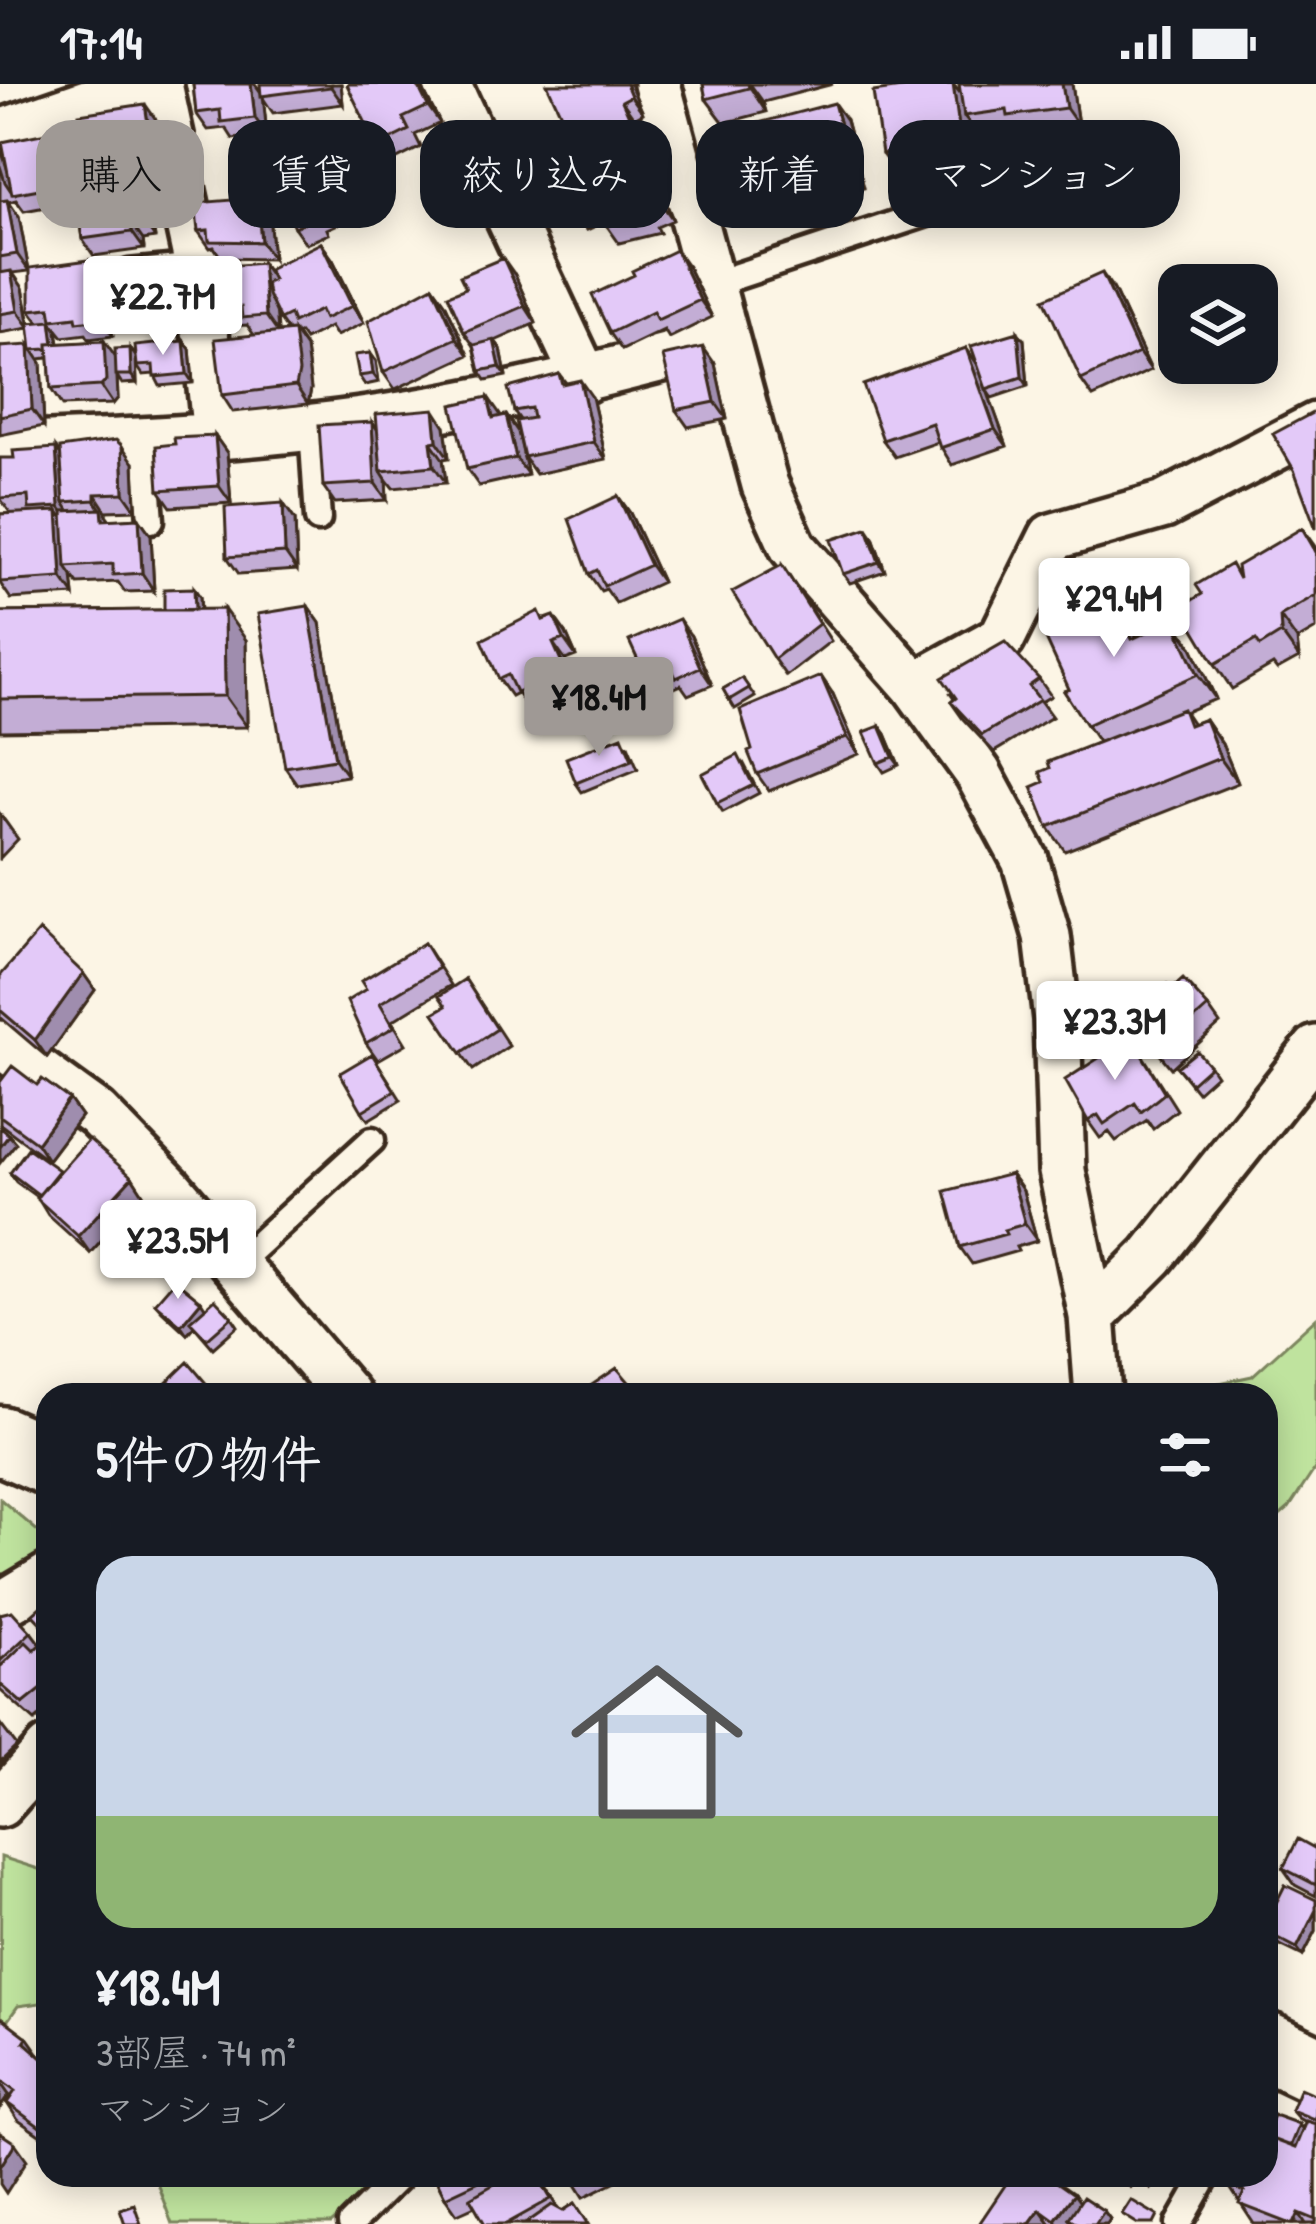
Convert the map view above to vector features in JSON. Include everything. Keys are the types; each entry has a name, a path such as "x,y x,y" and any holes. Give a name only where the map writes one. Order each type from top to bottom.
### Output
{"street":[{"path":"17,113 142,84"},
{"path":"159,84 198,266 216,436"},
{"path":"447,84 585,380"},
{"path":"656,84 765,485 793,547 915,686 978,773 1024,860 1047,936 1057,1019 1063,1171 1092,1316 1097,1383"},
{"path":"0,447 312,428 585,380 728,340"},
{"path":"915,686 1001,638 1052,537 1164,505 1316,426"},
{"path":"0,1044 97,1114 336,1383"},
{"path":"1092,1316 1152,1256 1316,1049"},
{"path":"0,1440 36,1456"},
{"path":"0,1606 36,1584"},
{"path":"0,1804 36,1764"}],"lane":[{"path":"712,284 888,226"},
{"path":"107,276 198,266"},
{"path":"312,428 319,519"},
{"path":"145,441 151,520"},
{"path":"234,1266 372,1140"},
{"path":"351,2224 388,2187"},
{"path":"1178,2224 1200,2187"}],"green space":[{"path":"1316,1318 1316,1467 1278,1518 1278,1383 1220,1383 1252,1376"},
{"path":"0,1499 36,1530 36,1562 0,1581"},
{"path":"1,1857 36,1868 36,2004 18,2006 0,2031"},
{"path":"158,2187 373,2187 331,2224 172,2224"}],"building":[{"path":"193,84 251,84 255,118 221,122 220,110 196,113"},
{"path":"260,84 331,84 331,87 261,96"},
{"path":"417,84 428,106 403,118 409,130 396,136 396,120 364,120 347,85"},
{"path":"547,84 626,84 631,96 622,101 629,116 564,120"},
{"path":"703,84 748,84 749,88 706,99"},
{"path":"953,84 958,120 888,120 888,153 882,154 873,92"},
{"path":"959,84 1062,84 1066,108 964,116"},
{"path":"834,103 838,120 770,120"},
{"path":"145,104 147,120 80,120 79,114"},
{"path":"36,135 36,190 12,194 2,142"},
{"path":"7,200 17,254 0,257 0,201"},
{"path":"228,200 228,228 260,228 261,242 209,241 208,230 198,231 204,228 204,202"},
{"path":"80,228 132,228 132,232 82,239"},
{"path":"321,243 352,306 324,319 320,310 293,323 290,315 280,320 268,295 266,283 273,280 268,269"},
{"path":"676,250 700,300 657,320 653,312 610,333 592,295"},
{"path":"503,258 525,306 464,332 448,295 466,288 460,276"},
{"path":"89,260 101,319 52,320 50,308 30,310 30,268"},
{"path":"262,263 266,316 242,318 241,307 206,310 202,268"},
{"path":"154,266 158,312 142,313 140,307 104,310 99,271"},
{"path":"11,271 18,311 0,314 0,273"},
{"path":"1102,273 1139,353 1081,380 1044,299"},
{"path":"180,284 183,315 166,317 162,285"},
{"path":"433,286 457,338 383,372 368,321"},
{"path":"51,321 54,344 32,350 29,323"},
{"path":"294,331 296,386 222,395 215,339"},
{"path":"1018,332 1022,377 986,389 971,346"},
{"path":"494,340 500,367 480,371 474,345"},
{"path":"104,341 106,381 101,386 51,389 48,344"},
{"path":"184,341 187,374 154,377 153,365 137,366 135,346"},
{"path":"29,345 32,409 0,416 0,347"},
{"path":"703,347 715,402 676,410 663,356"},
{"path":"130,348 131,375 116,375 115,349"},
{"path":"966,348 995,429 940,448 932,423 883,440 863,385"},
{"path":"370,353 373,374 359,376 355,355"},
{"path":"559,374 562,384 580,380 594,442 524,457 516,421 533,418 531,408 514,411 508,388"},
{"path":"488,397 493,418 506,415 516,458 467,469 452,405"},
{"path":"434,409 434,466 381,471 376,414"},
{"path":"1316,411 1316,529 1294,470 1273,434"},
{"path":"372,422 375,483 323,486 319,425"},
{"path":"215,436 219,486 159,490 156,446 175,444 174,438"},
{"path":"116,440 122,446 124,493 64,502 60,448"},
{"path":"56,448 60,507 29,509 28,496 0,498 0,458 14,458 13,451"},
{"path":"618,496 650,565 604,586 597,570 589,574 569,519"},
{"path":"283,503 285,553 227,557 225,507"},
{"path":"102,509 103,520 139,518 142,573 113,575 113,564 66,567 63,511"},
{"path":"58,511 62,578 0,582 0,514"},
{"path":"867,528 879,562 843,574 831,540"},
{"path":"1302,528 1316,552 1316,595 1280,616 1281,633 1260,646 1256,640 1215,664 1181,607 1202,594 1196,585 1231,564 1239,579 1237,566"},
{"path":"782,565 819,624 774,659 732,592"},
{"path":"194,588 195,610 164,610 164,589"},
{"path":"1111,595 1132,639 1173,620 1198,674 1086,725 1064,691 1069,689 1041,628"},
{"path":"308,606 335,759 285,767 258,614"},
{"path":"224,609 225,696 0,699 0,612"},
{"path":"539,611 543,620 554,616 564,639 553,643 568,676 516,692 508,675 499,679 482,640"},
{"path":"679,619 700,667 676,678 671,667 646,678 629,641"},
{"path":"1005,642 1039,679 1029,686 1040,700 982,735 951,702 956,698 942,678"},
{"path":"821,676 847,737 757,774 740,710"},
{"path":"742,678 749,688 729,700 723,689"},
{"path":"1183,709 1189,725 1205,719 1220,758 1048,827 1032,787 1044,782 1040,772 1050,768 1048,762"},
{"path":"880,726 893,757 878,763 864,732"},
{"path":"622,736 632,760 576,783 566,758"},
{"path":"738,755 753,785 717,803 702,774"},
{"path":"39,931 83,973 35,1040 0,1010 0,976"},
{"path":"424,943 439,968 380,1003 394,1027 366,1043 347,1001 366,989 361,981"},
{"path":"465,979 497,1029 461,1053 434,1013 446,1006 439,996"},
{"path":"1183,979 1208,1007 1159,1051 1134,1023"},
{"path":"1167,984 1172,989 1155,1004 1150,998"},
{"path":"1131,1037 1165,1093 1141,1112 1135,1103 1104,1124 1098,1115 1088,1121 1065,1080"},
{"path":"1197,1051 1210,1066 1191,1083 1177,1067"},
{"path":"372,1054 395,1091 362,1111 340,1073"},
{"path":"12,1066 37,1085 42,1079 69,1099 37,1143 0,1116 0,1082"},
{"path":"89,1139 132,1177 78,1236 36,1198"},
{"path":"28,1148 59,1170 39,1195 10,1173"},
{"path":"1011,1174 1025,1224 960,1247 945,1191"},
{"path":"175,1280 201,1301 181,1325 155,1303"},
{"path":"215,1299 232,1317 207,1339 190,1321"},
{"path":"188,1362 206,1383 166,1383"},
{"path":"617,1368 630,1383 595,1383"},
{"path":"12,1611 31,1632 0,1661 0,1614"},
{"path":"26,1642 36,1648 36,1694 23,1704 0,1684 0,1667"},
{"path":"1298,1839 1316,1849 1316,1885 1283,1868"},
{"path":"1285,1885 1316,1900 1316,1910 1297,1948 1278,1938 1278,1899"},
{"path":"2,2018 27,2037 24,2042 36,2052 36,2124 7,2103 15,2091 0,2080"},
{"path":"1300,2088 1316,2095 1316,2120 1291,2110"},
{"path":"1278,2116 1299,2124 1290,2146 1278,2142"},
{"path":"1306,2121 1316,2124 1316,2220 1299,2213 1291,2224 1239,2204 1244,2192 1232,2187 1278,2187 1278,2142 1295,2148"},
{"path":"0,2133 15,2143 0,2167"},
{"path":"440,2187 466,2187 445,2197"},
{"path":"489,2187 544,2187 551,2199 506,2224 485,2224 470,2198"},
{"path":"1004,2187 1064,2187 1074,2194 1055,2220 1040,2209 1029,2224 979,2224"},
{"path":"1083,2197 1104,2211 1095,2224 1078,2224 1069,2218"},
{"path":"1131,2200 1158,2216 1154,2224 1138,2224 1122,2214"},
{"path":"575,2203 587,2224 525,2224 552,2205 563,2211"},
{"path":"134,2204 141,2224 125,2224 120,2209"}]}
